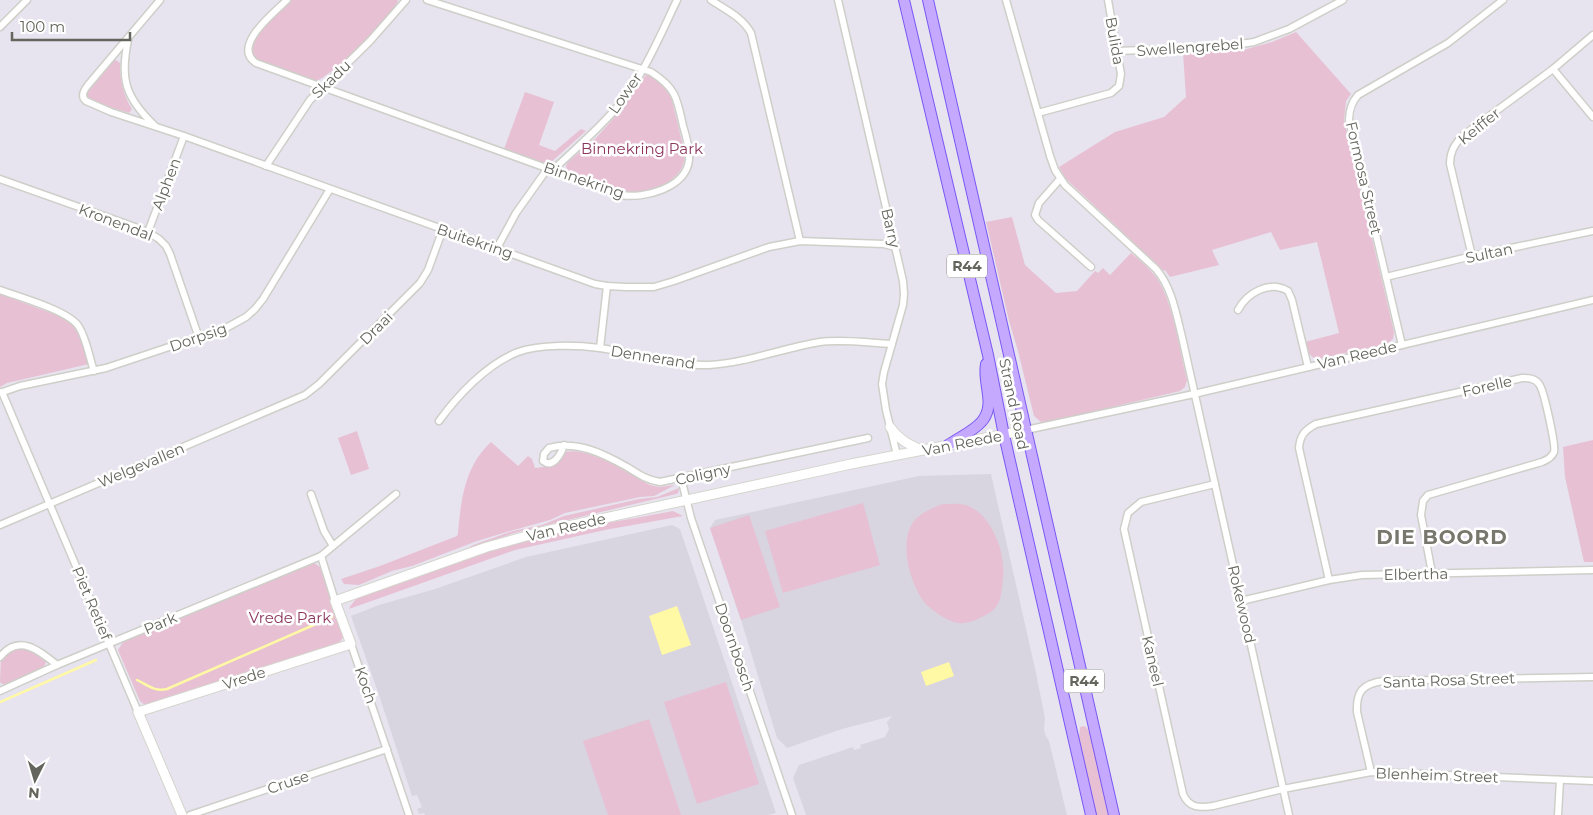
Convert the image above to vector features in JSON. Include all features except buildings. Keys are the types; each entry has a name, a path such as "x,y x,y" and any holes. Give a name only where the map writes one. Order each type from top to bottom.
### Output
{"main road":[{"name":"Strand Road","path":"904,0 988,356 1004,435 1091,815"},
{"name":"Strand Road","path":"928,0 1114,815"},
{"path":"948,445 983,422 987,416 990,409 985,374 988,356"}],"street":[{"path":"0,27 27,0"},
{"name":"Buitekring","path":"160,0 129,39 88,85 83,94 83,99 110,112 184,136 595,284 654,287 769,247 800,241 877,244 895,247"},
{"name":"Binnekring","path":"287,0 250,39 248,53 250,59 267,68 612,192 635,196 662,189 680,178 688,166 689,154 677,100 674,92 662,79 643,68 427,0"},
{"name":"Skadu","path":"266,166 300,113 322,88 365,46 406,0"},
{"name":"Lower","path":"497,248 516,213 550,169 608,118 620,104 643,68 677,0"},
{"path":"711,0 740,19 751,33 800,241"},
{"name":"Barry","path":"838,0 895,247 904,294 900,318 882,384 897,455"},
{"path":"1006,0 1050,156 1060,179 1039,203 1035,215 1038,220 1091,266"},
{"name":"Bulida","path":"1038,113 1112,94 1119,86 1121,74 1108,0"},
{"name":"Swellengrebel","path":"1117,51 1222,47 1254,42 1288,29 1343,0"},
{"name":"Formosa Street","path":"1402,345 1349,111 1358,95 1448,43 1500,1"},
{"name":"Keiffer","path":"1472,256 1450,164 1451,151 1461,137 1553,69 1593,35"},
{"name":"Buitekring","path":"129,39 124,74 128,90 134,103 155,126"},
{"path":"1553,69 1593,117"},
{"name":"Alphen","path":"148,232 184,136"},
{"name":"Kronendal","path":"0,179 148,232 159,239 170,254 199,338"},
{"name":"Rokewood","path":"1060,179 1149,262 1166,282 1175,309 1289,815"},
{"name":"Dorpsig","path":"1,392 94,371 199,338 236,323 255,309 330,189"},
{"name":"Draai","path":"283,405 305,395 319,384 414,290 428,270 443,229"},
{"name":"Sultan","path":"1386,277 1472,256 1593,231"},
{"path":"600,348 607,286"},
{"path":"1238,310 1246,298 1260,290 1280,288 1288,291 1292,300 1308,367"},
{"path":"0,290 59,312 74,321 83,336 94,371"},
{"name":"Van Reede","path":"335,600 487,548 540,532 897,455 1004,435 1194,394 1593,300"},
{"name":"Dennerand","path":"439,421 450,407 483,374 498,362 518,352 536,348 571,346 600,348 668,362 700,365 732,362 821,342 892,344"},
{"name":"Forelle","path":"1329,580 1301,456 1300,440 1303,433 1316,424 1522,378 1533,379 1541,385 1554,444 1553,453 1550,458 1542,462 1428,495 1423,501 1421,515 1432,573"},
{"name":"Piet Retief","path":"1,392 182,815"},
{"name":"Welgevallen","path":"0,525 283,405"},
{"path":"890,426 901,440 922,450"},
{"name":"Coligny","path":"564,445 557,459 550,464 543,461 545,451 554,446 564,445 599,452 653,481 666,482 868,438"},
{"name":"Doornbosch","path":"681,478 686,500 792,815"},
{"name":"Kaneel","path":"1215,484 1141,502 1128,514 1124,534 1182,794 1185,800 1196,807 1203,807 1283,789"},
{"path":"311,494 324,531 332,546"},
{"name":"Park","path":"0,691 57,665 321,556 396,494"},
{"name":"Koch","path":"321,556 409,815"},
{"name":"Elbertha","path":"1241,601 1329,580 1362,575 1593,570"},
{"name":"Vrede","path":"138,712 351,644"},
{"path":"0,657 10,648 23,645 37,649 57,665"},
{"name":"Santa Rosa Street","path":"1371,772 1357,712 1357,702 1359,694 1364,687 1371,683 1383,681 1593,677"},
{"name":"Cruse","path":"190,815 387,748"},
{"name":"Blenheim Street","path":"1283,789 1371,772 1593,781"},
{"path":"1558,815 1560,780"}],"shaded area":[{"path":"991,474 1036,673 1045,718 1044,730 1049,741 1067,815 806,815 793,778 799,765 853,747 854,750 861,748 860,745 885,737 889,729 887,722 892,716 842,729 787,748 777,738 741,620 710,528 715,520 919,476"},
{"path":"672,525 680,529 776,813 768,815 419,814 417,809 422,807 417,795 412,796 351,616 526,557"},
{"path":"677,606 691,645 662,655 649,616"},
{"path":"949,662 954,676 926,686 921,672"}],"green space":[{"path":"291,0 398,0 386,18 362,45 334,69 316,81 259,61 251,52 251,45 257,34"},
{"path":"1296,32 1351,94 1346,101 1344,120 1394,332 1393,339 1387,344 1318,359 1310,355 1305,342 1339,333 1317,242 1280,250 1271,232 1212,250 1219,265 1170,277 1165,270 1066,179 1059,167 1115,132 1164,117 1186,97 1183,53 1247,49 1272,42"},
{"path":"116,60 120,63 123,87 132,109 129,113 90,101 85,96 113,61"},
{"name":"Binnekring Park","path":"646,75 652,76 670,92 685,154 679,172 672,179 654,189 623,192 569,172 566,167 567,163 596,138 613,119"},
{"path":"525,92 554,102 539,145 555,151 581,129 586,131 550,163 504,149"},
{"path":"1012,217 1025,265 1056,293 1077,291 1095,271 1098,273 1103,268 1110,275 1131,253 1147,267 1156,277 1162,288 1172,313 1187,380 1185,387 1180,391 1061,419 1041,422 1034,416 986,222"},
{"path":"0,294 78,323 89,364 7,383 0,387"},
{"path":"357,431 369,469 351,475 338,438"},
{"path":"1593,440 1593,562 1584,562 1565,477 1563,447"},
{"path":"491,442 518,466 528,456 532,459 535,468 552,464 565,452 575,451 609,462 650,485 659,487 675,485 654,496 640,497 565,513 550,520 477,541 412,566 392,571 359,585 344,584 341,579 457,536 463,496 470,472 482,451"},
{"path":"679,488 676,494 514,533 465,550 473,545 513,531 542,525 564,516 639,499 657,497"},
{"path":"863,503 880,565 783,593 765,531"},
{"path":"943,504 966,505 983,517 990,525 1002,557 1003,578 999,602 987,615 966,623 949,620 926,604 915,586 908,563 907,540 909,530 914,521 924,513"},
{"path":"673,511 683,516 605,530 515,550 349,609 356,599 503,546 561,531"},
{"path":"749,515 780,607 741,620 710,528"},
{"name":"Vrede Park","path":"313,562 320,567 343,636 341,641 333,646 150,704 145,705 140,701 118,650 123,642"},
{"path":"19,648 31,650 41,655 46,662 43,669 2,684 0,682 1,658"},
{"path":"726,682 759,784 697,804 664,702"},
{"path":"649,719 681,815 608,815 583,741"},
{"path":"1084,726 1091,735 1108,815 1095,815 1079,738 1080,727"}],"waterway":[{"path":"137,680 155,689 167,689 332,617"},
{"path":"0,702 96,660"}],"district":[{"name":"DIE BOORD","path":"1442,537"}]}
